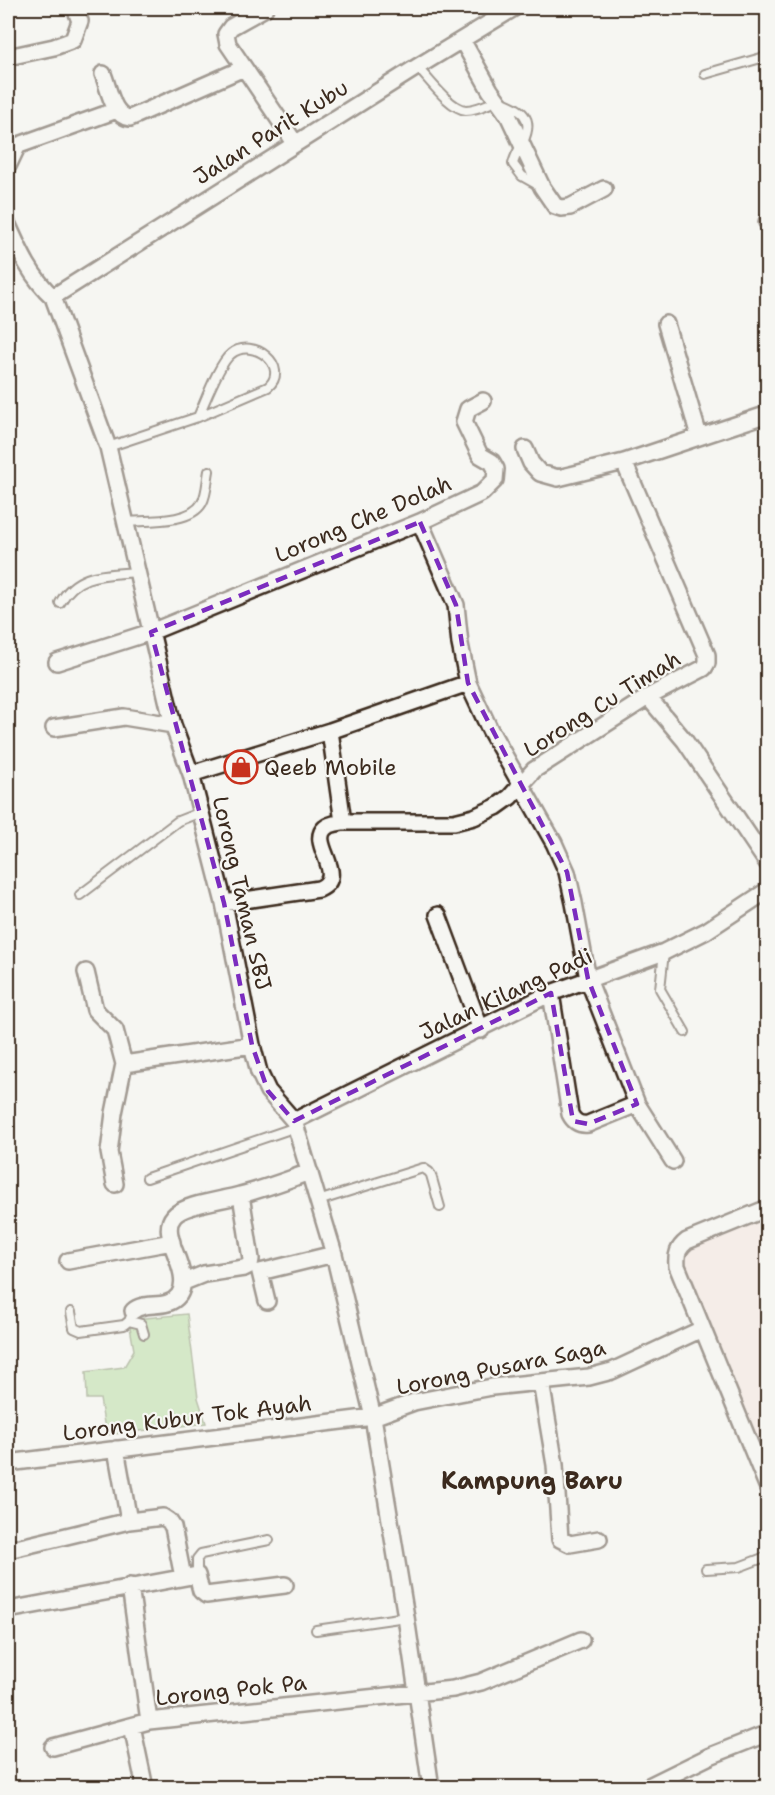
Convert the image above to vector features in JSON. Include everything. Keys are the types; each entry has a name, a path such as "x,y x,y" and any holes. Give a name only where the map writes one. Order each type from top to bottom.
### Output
{"street":[{"path":"8,57 54,47 72,40 80,21 75,8"},
{"path":"265,8 231,27 226,34 228,44 295,144"},
{"name":"Jalan Parit Kubu","path":"53,297 514,8"},
{"path":"462,40 490,90 508,115 542,187 555,206 570,207 604,189"},
{"path":"103,74 117,110 124,117 135,117 244,68"},
{"path":"8,166 12,148 117,110"},
{"path":"8,225 39,284 53,297"},
{"name":"Lorong Taman SBJ","path":"53,297 108,447 173,725 191,774 224,903 259,1072 268,1091 295,1124"},
{"path":"666,324 699,436"},
{"name":"Lorong Che Dolah","path":"57,662 151,632 420,522 482,493 495,480 495,465 482,457 464,425 468,409 483,401"},
{"path":"525,449 531,463 540,473 551,478 564,477 624,462 768,414"},
{"name":"Lorong Cu Timah","path":"343,822 454,822 474,818 496,807 510,796 534,770 648,697 704,668 708,655 624,462"},
{"path":"420,522 456,605 460,644 468,683 490,729 554,843 567,872 588,979 637,1104 673,1161"},
{"path":"191,774 330,731 468,683"},
{"path":"648,697 685,741 768,864"},
{"path":"54,728 124,717 173,725"},
{"path":"224,903 319,889 330,881 321,832 327,826 343,822 330,731"},
{"name":"Jalan Kilang Padi","path":"295,1124 551,993 664,952 706,931 768,890"},
{"path":"438,915 481,1030"},
{"path":"86,972 95,1010 115,1030 124,1064 114,1113 110,1152 115,1184"},
{"path":"551,993 573,1120 580,1125 588,1124 637,1104"},
{"path":"124,1064 252,1045"},
{"path":"295,1124 334,1254 373,1417 431,1788"},
{"path":"131,1316 138,1307 171,1302 180,1293 184,1282 172,1242 170,1224 175,1215 183,1210 241,1195 310,1172"},
{"path":"184,1282 204,1274 250,1265 241,1195"},
{"path":"768,1208 687,1241 680,1247 676,1256 677,1266 768,1488"},
{"path":"68,1262 172,1242"},
{"path":"267,1301 260,1272 334,1254"},
{"name":"Lorong Pusara Saga","path":"373,1417 414,1402 492,1387 589,1377 612,1371 702,1329"},
{"path":"541,1382 555,1466 560,1539 566,1544 599,1539"},
{"name":"Lorong Kubur Tok Ayah","path":"8,1463 373,1417"},
{"path":"116,1449 129,1521"},
{"path":"8,1550 157,1516 169,1521 190,1576 201,1591 207,1595 285,1585"},
{"path":"8,1610 190,1576"},
{"path":"129,1586 148,1721"},
{"name":"Lorong Pok Pa","path":"53,1747 148,1721 453,1689 481,1682 581,1641"},
{"path":"132,1726 145,1788"},
{"path":"645,1788 710,1756 768,1734"}],"lane":[{"path":"705,74 768,56"},
{"path":"417,67 445,97 458,107 466,110 478,108 498,100"},
{"path":"108,447 198,417 268,387 274,382 275,374 269,359 262,352 251,348 241,349 231,354 224,363 198,417"},
{"path":"125,522 182,518 191,513 203,501 209,471"},
{"path":"60,603 73,584 84,579 137,572"},
{"path":"80,895 178,821 201,812"},
{"path":"664,952 660,988 685,1032"},
{"path":"147,1178 295,1124"},
{"path":"318,1201 423,1168 431,1175 440,1207"},
{"path":"70,1312 74,1328 81,1331 120,1326 131,1316 141,1324 144,1334"},
{"path":"190,1576 201,1554 269,1540"},
{"path":"706,1569 739,1567 768,1556"},
{"path":"316,1630 406,1617"}],"highlighted area":[{"path":"420,522 456,605 468,683 567,872 588,979 637,1104 588,1124 573,1121 551,993 294,1121 268,1091 252,1045 224,903 151,632"}],"shaded area":[{"path":"767,1216 767,1463 676,1256"}],"green space":[{"path":"187,1314 198,1398 206,1423 106,1435 100,1399 87,1399 86,1372 124,1367 134,1350 130,1327 135,1319"}],"place":[{"name":"Qeeb Mobile","path":"241,767"}],"district":[{"name":"Kampung Baru","path":"532,1481"}]}
